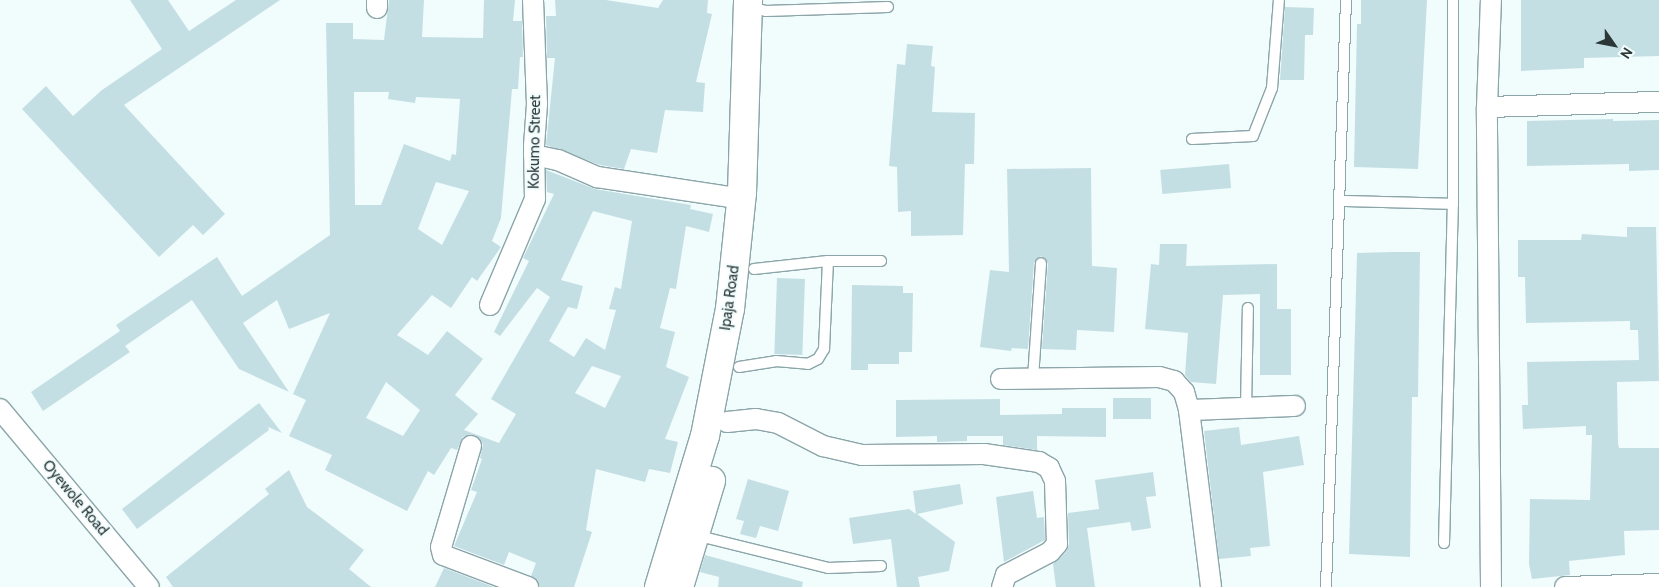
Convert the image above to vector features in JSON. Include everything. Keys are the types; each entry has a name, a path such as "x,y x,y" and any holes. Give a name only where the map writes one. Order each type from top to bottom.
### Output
{"main road":[{"name":"Ipaja Road","path":"659,587 687,533 727,422 739,367 738,312 742,198 757,4"},
{"name":"Ipaja Road","path":"679,587 687,533 716,390 738,312 754,269 760,188 757,4"}],"street":[{"name":"Kokumo Street","path":"490,305 535,199 534,155 537,104 533,0"},
{"path":"1491,0 1487,107 1491,587"},
{"path":"1487,107 1659,102"},
{"path":"534,155 558,160 597,177 742,198"},
{"path":"1001,379 1159,377 1174,381 1179,387 1189,410 1211,587"},
{"path":"1189,410 1295,406"},
{"name":"Oyewole Road","path":"0,410 149,587"},
{"path":"727,422 756,419 778,423 823,446 862,455 984,454 1039,462 1048,468 1055,481 1057,544 1050,552 1006,575 1002,587"},
{"path":"471,446 441,547 443,555 528,587"},
{"path":"1565,587 1659,584"}],"lane":[{"path":"1192,139 1253,136 1272,88 1278,0"},
{"path":"1326,587 1341,201 1346,0"},
{"path":"1444,543 1453,204 1453,0"},
{"path":"757,4 888,6"},
{"path":"1341,201 1453,204"},
{"path":"754,269 828,261 881,261"},
{"path":"739,367 776,361 808,364 818,359 824,349 828,261"},
{"path":"1033,378 1041,263"},
{"path":"1246,408 1248,308"},
{"path":"687,533 828,568 881,566"}],"building":[{"path":"130,0 168,0 189,31 236,0 280,0 124,105 225,214 203,235 193,225 159,257 22,109 46,86 73,116 102,90 162,49"},
{"path":"389,0 424,0 422,37 483,38 484,0 515,0 513,21 522,21 523,57 520,57 518,89 512,89 501,218 492,241 501,247 477,281 472,277 451,308 432,295 397,335 428,355 447,331 483,359 455,395 478,414 464,430 499,443 516,414 491,399 550,297 537,288 500,336 494,332 529,261 523,258 554,194 547,192 546,170 595,189 691,205 690,209 713,214 709,232 686,226 676,289 670,288 660,328 675,332 666,367 689,377 665,439 678,442 670,473 649,469 645,482 596,469 586,530 592,532 574,587 540,587 531,576 536,563 509,552 504,565 454,546 477,492 471,490 482,459 480,458 483,444 475,435 463,437 457,450 451,448 434,475 428,471 407,511 325,470 332,455 289,436 306,400 293,394 330,313 289,329 277,300 243,323 289,392 239,369 192,300 125,346 130,352 43,411 31,392 120,331 116,325 217,257 242,296 330,235 326,23 353,23 353,39 384,40","holes":["354,92 389,92 388,99 415,103 416,97 460,99 456,155 452,154 450,161 404,144 381,205 355,205","436,182 469,191 442,245 418,229","593,211 632,221 621,289 615,287 609,309 616,310 605,350 586,338 574,357 549,341 568,307 577,309 583,286 561,280","592,366 621,376 605,408 575,393","386,382 420,410 403,436 366,418"]},
{"path":"555,0 606,0 658,8 663,0 708,0 707,13 712,14 696,82 705,83 703,112 665,110 657,153 631,149 624,169 600,165 546,145 555,58 547,58 546,16 556,16"},
{"path":"1361,0 1427,0 1418,169 1354,167 1357,24 1361,24"},
{"path":"1521,0 1659,0 1659,56 1584,58 1584,68 1521,71"},
{"path":"1285,7 1314,8 1313,35 1305,35 1304,80 1280,80"},
{"path":"907,44 933,46 931,66 935,67 932,112 975,113 974,164 965,164 963,235 911,236 911,211 898,212 897,167 889,166 897,64 905,65"},
{"path":"1613,119 1613,121 1659,120 1659,170 1629,171 1629,164 1527,166 1527,121"},
{"path":"1229,164 1231,188 1162,194 1160,170"},
{"path":"1091,168 1092,266 1117,268 1114,332 1077,330 1076,350 1042,349 1048,263 1041,256 1034,263 1028,349 1012,348 1011,351 980,347 990,270 1009,272 1007,169"},
{"path":"1627,227 1656,227 1659,381 1617,382 1618,443 1619,448 1659,448 1659,530 1624,531 1625,555 1569,561 1570,575 1532,579 1529,564 1530,499 1590,500 1592,435 1586,435 1586,426 1523,429 1522,405 1528,405 1527,362 1639,360 1638,330 1630,330 1630,321 1526,323 1525,277 1518,277 1518,240 1581,240 1582,234 1627,237"},
{"path":"1160,244 1187,244 1186,266 1277,264 1277,309 1291,309 1291,375 1260,375 1260,294 1223,295 1216,384 1191,382 1185,375 1188,333 1145,329 1151,264 1159,265"},
{"path":"1420,252 1418,397 1412,397 1410,557 1349,554 1357,253"},
{"path":"777,278 805,279 802,355 774,354"},
{"path":"852,285 903,286 903,293 913,293 912,352 899,352 899,364 868,364 868,370 851,370"},
{"path":"1113,398 1151,398 1151,419 1113,419"},
{"path":"1000,399 1000,415 1062,414 1062,408 1106,408 1106,437 1037,436 1037,450 1003,445 1003,436 967,436 967,441 937,442 937,436 896,437 896,400"},
{"path":"259,403 282,433 268,427 269,430 137,529 122,509"},
{"path":"1239,427 1241,445 1299,436 1304,465 1263,472 1270,546 1250,548 1251,556 1219,559 1204,431"},
{"path":"289,470 307,507 364,550 349,569 371,587 173,587 166,577 269,494 265,489"},
{"path":"1153,472 1156,496 1146,497 1151,528 1132,531 1130,522 1087,528 1095,587 1056,587 1053,564 1066,552 1069,544 1068,513 1099,509 1095,480"},
{"path":"748,479 789,491 778,531 760,526 756,538 740,534 744,521 736,519"},
{"path":"960,484 963,504 917,514 955,542 949,571 918,577 920,587 897,587 891,539 853,544 849,518 909,509 916,514 913,491"},
{"path":"1033,491 1037,518 1044,517 1045,540 1004,562 996,497"},
{"path":"705,555 803,582 802,587 718,587 719,577 700,572"},
{"path":"444,568 494,587 435,587"}]}
